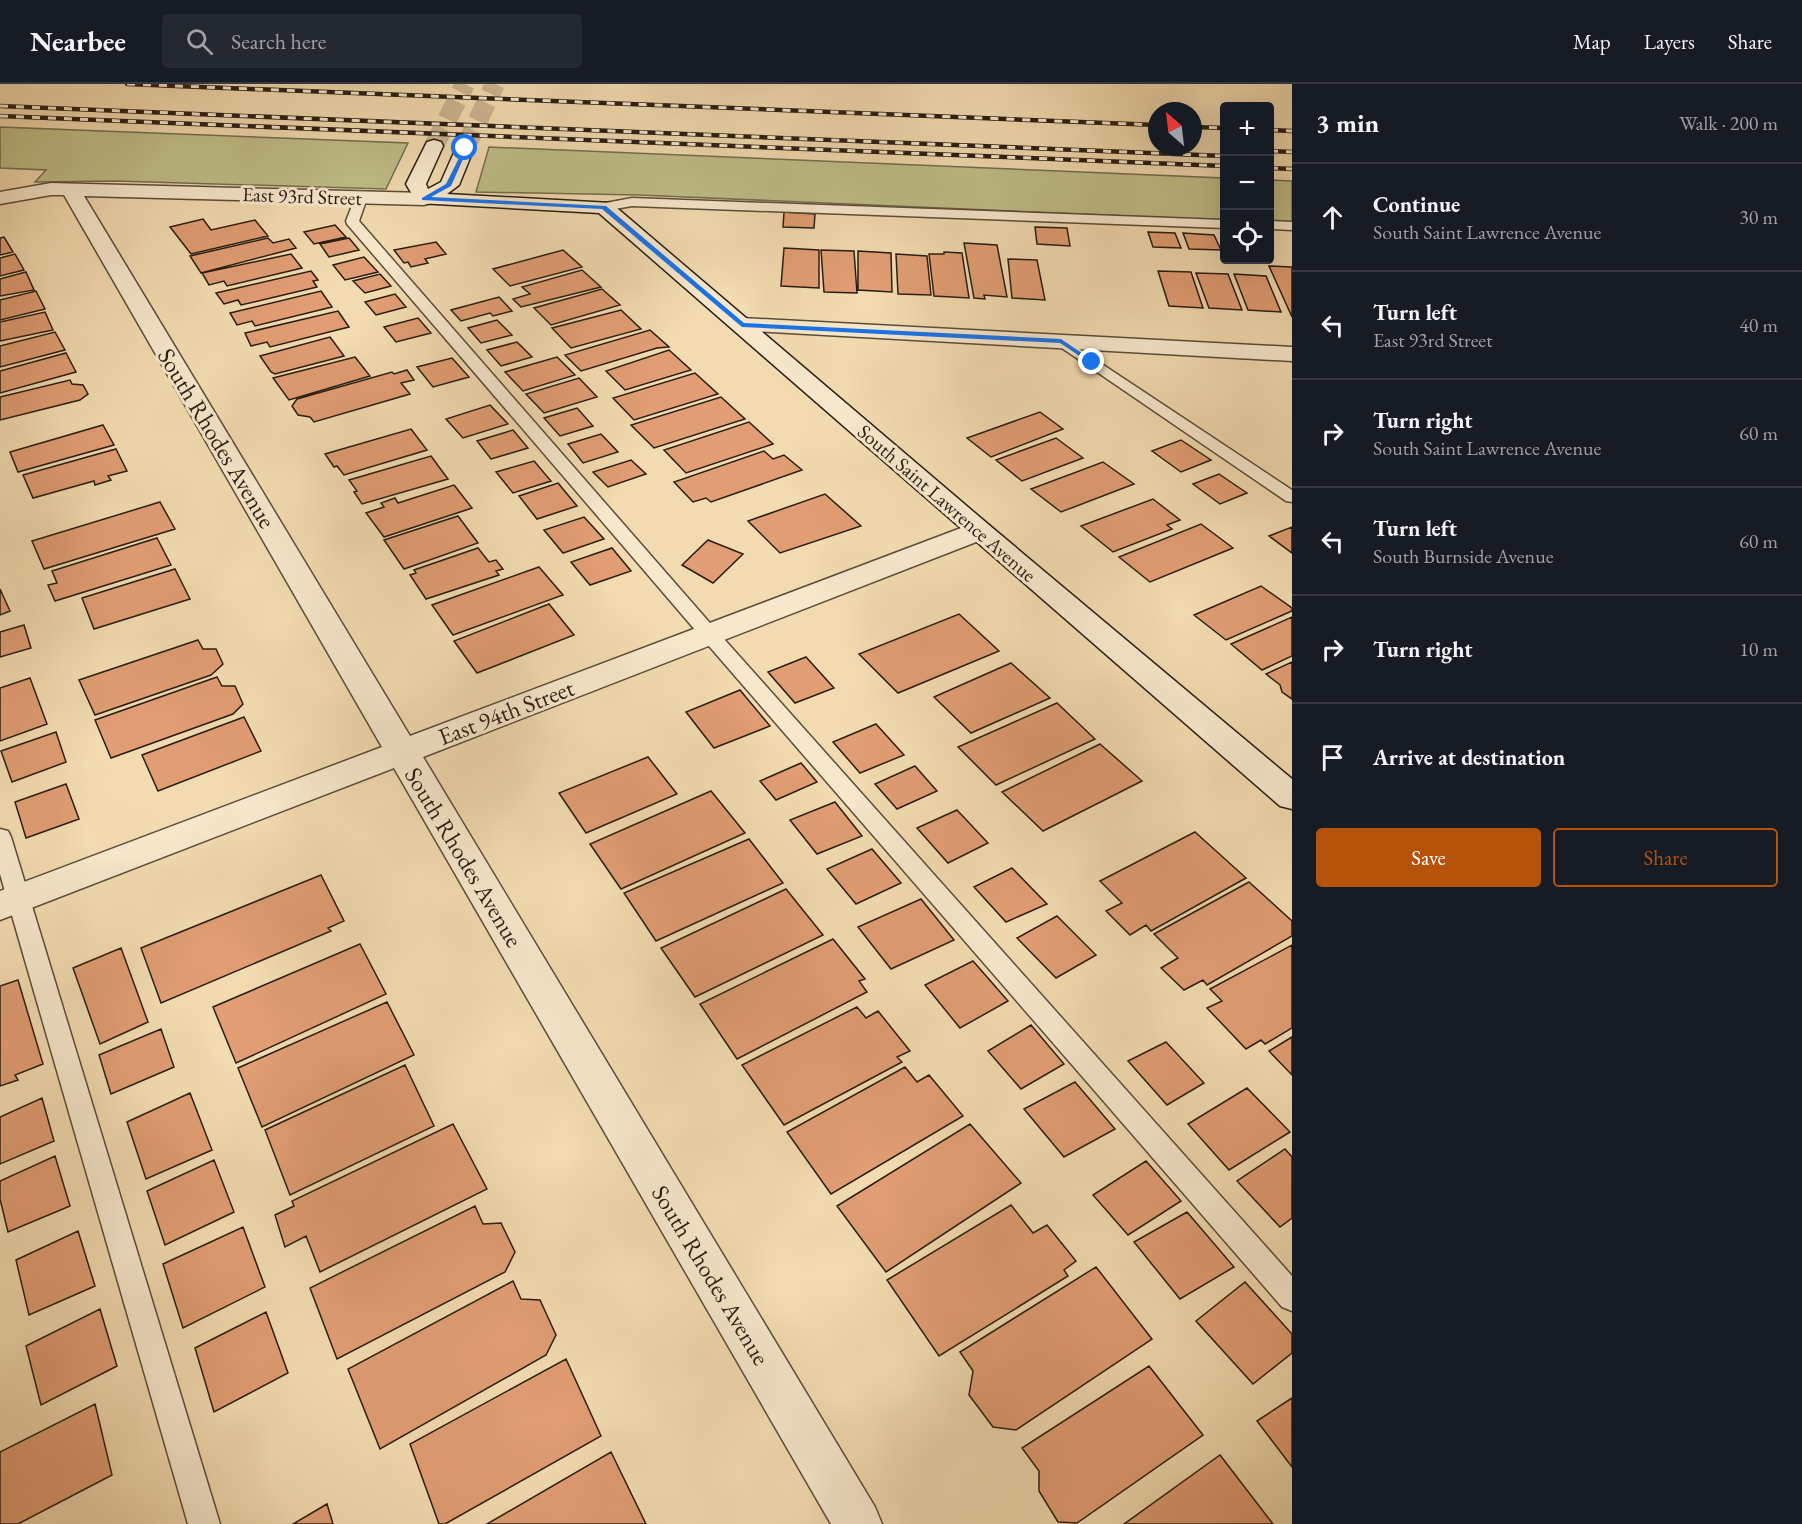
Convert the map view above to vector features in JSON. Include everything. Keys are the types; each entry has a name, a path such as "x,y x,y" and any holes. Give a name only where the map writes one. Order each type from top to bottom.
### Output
{"street":[{"path":"434,146 416,184 424,199 449,185 465,148"},
{"name":"East 93rd Street","path":"0,198 51,189 70,189 424,199 604,207"},
{"name":"South Rhodes Avenue","path":"70,189 858,1524"},
{"name":"South Saint Lawrence Avenue","path":"604,207 979,531 1292,797"},
{"path":"742,325 1292,354"},
{"name":"East 94th Street","path":"9,902 979,531"}],"lane":[{"path":"361,198 352,221 710,634 1292,1297"},
{"path":"604,207 632,202 1220,224"},
{"path":"1274,225 1292,226"},
{"path":"1061,341 1292,497"},
{"path":"0,837 9,902 204,1524"}],"shaded area":[{"path":"0,127 408,143 386,189 116,181 35,182 46,170 0,168"},
{"path":"489,147 1220,178 1220,220 638,195 476,192"},
{"path":"1274,180 1292,181 1292,224 1274,223"}],"building":[{"path":"784,212 815,214 814,228 783,227"},
{"path":"203,219 211,230 255,220 268,236 191,254 170,227"},
{"path":"335,225 346,237 314,244 304,232"},
{"path":"1035,227 1067,228 1070,246 1037,244"},
{"path":"1148,232 1175,233 1181,248 1153,247"},
{"path":"1183,233 1214,235 1220,248 1220,250 1189,249"},
{"path":"4,237 13,252 0,255 0,238"},
{"path":"268,238 273,243 289,239 296,248 201,273 190,256"},
{"path":"349,238 359,250 329,257 320,244"},
{"path":"436,242 446,254 425,259 428,263 411,267 408,262 404,263 394,250"},
{"path":"964,243 997,245 1007,297 984,295 985,299 974,298"},
{"path":"784,248 819,250 819,288 781,286"},
{"path":"563,250 582,267 510,286 493,269"},
{"path":"821,250 854,251 857,293 824,292"},
{"path":"858,251 891,253 892,292 858,290"},
{"path":"944,252 962,253 969,298 934,296 929,254 944,254"},
{"path":"15,254 24,270 0,276 0,258"},
{"path":"291,254 302,268 227,286 224,281 209,285 202,273"},
{"path":"896,254 927,256 931,295 898,294"},
{"path":"364,257 378,272 345,280 333,265"},
{"path":"1008,259 1037,260 1045,300 1012,298"},
{"path":"1269,266 1292,267 1292,317"},
{"path":"582,270 601,287 521,307 513,299 530,294 522,287"},
{"path":"311,271 318,280 313,281 317,287 241,305 238,300 224,304 216,293"},
{"path":"1158,271 1191,272 1203,308 1169,306"},
{"path":"26,272 34,290 0,296 0,279"},
{"path":"1196,273 1228,274 1242,310 1209,308"},
{"path":"380,274 391,286 365,293 353,281"},
{"path":"1234,274 1266,276 1281,312 1248,310"},
{"path":"602,289 620,305 551,325 534,308"},
{"path":"36,291 45,309 0,320 0,300"},
{"path":"321,291 332,307 255,326 252,321 237,325 230,313"},
{"path":"395,294 406,307 376,315 365,302"},
{"path":"499,297 512,311 493,316 490,313 461,321 451,310"},
{"path":"621,310 641,329 571,348 552,328"},
{"path":"338,311 349,327 270,347 267,342 251,346 245,333"},
{"path":"45,312 53,330 0,341 0,322"},
{"path":"418,318 431,333 396,342 384,327"},
{"path":"497,320 512,335 481,343 468,328"},
{"path":"650,330 669,347 657,348 581,371 565,355"},
{"path":"55,332 65,350 0,367 0,346"},
{"path":"330,337 344,356 275,374 260,356"},
{"path":"517,342 532,357 501,366 487,350"},
{"path":"669,350 691,370 625,390 606,371"},
{"path":"66,353 76,372 0,393 0,371"},
{"path":"355,357 370,376 289,400 273,378"},
{"path":"557,357 575,375 523,391 505,372"},
{"path":"452,358 469,377 433,387 417,367"},
{"path":"407,370 414,380 401,383 410,394 314,422 310,417 298,415 292,406 297,399 392,372 394,374"},
{"path":"695,373 718,394 634,420 613,398"},
{"path":"579,378 597,397 544,413 526,394"},
{"path":"70,380 72,384 83,385 88,394 80,400 0,420 0,397"},
{"path":"721,397 745,419 654,448 631,425"},
{"path":"490,405 508,424 463,438 446,419"},
{"path":"577,408 593,426 560,436 544,418"},
{"path":"1040,412 1063,429 991,457 967,438"},
{"path":"749,422 773,444 686,473 664,450"},
{"path":"103,425 114,445 18,472 10,452"},
{"path":"411,429 427,450 344,475 337,466 334,467 325,454"},
{"path":"513,430 528,448 491,459 477,441"},
{"path":"601,434 618,452 583,463 568,444"},
{"path":"1056,438 1083,458 1022,481 996,460"},
{"path":"1181,440 1211,460 1181,472 1152,451"},
{"path":"116,449 127,471 108,476 111,480 95,485 94,481 33,498 23,475"},
{"path":"764,451 773,459 784,455 802,470 711,502 706,498 693,502 674,482"},
{"path":"431,456 448,479 362,504 349,480"},
{"path":"631,460 646,474 608,487 593,472"},
{"path":"534,461 551,481 513,493 496,472"},
{"path":"1103,462 1134,484 1061,512 1031,489"},
{"path":"1219,474 1247,493 1220,504 1193,484"},
{"path":"558,483 577,506 537,519 519,496"},
{"path":"454,485 472,508 384,537 366,513 384,507 381,503 395,498 398,503"},
{"path":"825,494 861,526 780,553 748,521"},
{"path":"1153,499 1180,520 1167,525 1172,529 1113,552 1081,526"},
{"path":"160,502 175,529 44,569 32,541"},
{"path":"458,516 478,543 404,569 384,540"},
{"path":"584,517 604,539 563,553 544,530"},
{"path":"1201,524 1233,548 1150,582 1119,557"},
{"path":"1292,527 1292,553 1269,536"},
{"path":"157,538 171,565 55,601 48,585 57,583 52,571"},
{"path":"708,540 743,554 713,583 682,565"},
{"path":"478,548 489,562 496,560 503,569 496,571 499,575 426,599 410,575 416,573 414,570"},
{"path":"612,548 631,571 590,585 571,562"},
{"path":"539,567 563,595 453,635 432,605"},
{"path":"175,569 190,599 94,629 82,598"},
{"path":"1261,586 1292,608 1292,611 1226,640 1194,615"},
{"path":"0,589 10,611 0,615"},
{"path":"549,604 574,635 477,673 454,641"},
{"path":"959,614 999,651 898,693 859,654"},
{"path":"1292,617 1292,656 1262,670 1231,644"},
{"path":"24,625 31,648 0,657 0,632"},
{"path":"198,640 203,649 216,649 223,664 211,675 95,715 79,680"},
{"path":"806,657 834,688 795,703 768,672"},
{"path":"1292,662 1292,699 1282,692 1280,685 1266,674"},
{"path":"1011,663 1050,698 971,733 934,697"},
{"path":"217,677 222,686 235,686 243,704 233,714 111,758 95,720"},
{"path":"30,678 47,724 0,741 0,688"},
{"path":"740,690 770,726 714,748 686,712"},
{"path":"1057,703 1095,739 996,785 958,747"},
{"path":"244,717 261,751 158,791 142,755"},
{"path":"876,724 904,755 860,773 833,742"},
{"path":"56,732 66,762 12,782 1,751"},
{"path":"1100,744 1142,781 1043,831 1002,792"},
{"path":"648,757 677,794 586,833 559,793"},
{"path":"801,763 817,782 776,800 760,781"},
{"path":"915,766 937,791 897,809 875,784"},
{"path":"66,784 79,819 26,838 15,802"},
{"path":"711,791 745,833 621,889 590,844"},
{"path":"835,802 862,836 817,854 790,820"},
{"path":"957,810 988,843 948,863 917,828"},
{"path":"1195,832 1246,878 1151,931 1146,925 1130,935 1106,911 1122,903 1100,881"},
{"path":"749,839 783,883 656,941 624,893"},
{"path":"872,849 901,883 856,904 827,869"},
{"path":"1012,868 1047,904 1006,922 974,887"},
{"path":"321,875 344,921 328,928 331,931 161,1003 141,948"},
{"path":"1249,882 1292,921 1292,936 1207,985 1203,980 1184,990 1161,968 1178,958 1154,934"},
{"path":"786,889 823,935 695,997 661,948"},
{"path":"921,899 954,940 891,969 858,927"},
{"path":"1057,916 1096,955 1056,978 1017,938"},
{"path":"833,939 865,979 859,981 867,992 737,1059 700,1004"},
{"path":"360,944 386,994 236,1063 213,1007"},
{"path":"1292,945 1292,1028 1265,1044 1261,1040 1246,1049 1207,1008 1222,1001 1210,989"},
{"path":"121,948 148,1022 100,1044 73,968"},
{"path":"973,961 1008,1001 960,1028 925,985"},
{"path":"18,980 43,1064 15,1075 18,1080 0,1086 0,986"},
{"path":"387,1002 414,1055 262,1127 238,1068"},
{"path":"857,1007 866,1018 878,1011 910,1051 897,1057 902,1062 784,1125 742,1065"},
{"path":"1031,1025 1064,1064 1021,1089 988,1051"},
{"path":"161,1029 174,1067 111,1094 99,1055"},
{"path":"1292,1037 1292,1075 1269,1051"},
{"path":"1166,1042 1204,1083 1167,1105 1128,1061"},
{"path":"405,1065 434,1126 290,1195 265,1130"},
{"path":"905,1067 917,1082 929,1075 963,1116 831,1194 787,1132"},
{"path":"1075,1082 1115,1129 1064,1157 1024,1109"},
{"path":"1247,1088 1290,1132 1229,1170 1188,1124"},
{"path":"190,1093 212,1150 146,1179 127,1122"},
{"path":"42,1098 54,1141 0,1164 0,1117"},
{"path":"453,1124 487,1189 320,1272 306,1236 285,1247 275,1215 294,1206 292,1201"},
{"path":"970,1124 1021,1183 886,1272 837,1206"},
{"path":"1285,1149 1292,1157 1292,1218 1280,1227 1237,1181"},
{"path":"55,1156 70,1206 8,1232 0,1199 0,1181"},
{"path":"214,1160 234,1212 165,1245 147,1191"},
{"path":"1146,1161 1181,1201 1128,1235 1093,1195"},
{"path":"1011,1205 1033,1233 1047,1225 1076,1261 1064,1270 1068,1276 939,1356 887,1280"},
{"path":"475,1206 483,1224 501,1223 515,1252 505,1272 337,1359 310,1288"},
{"path":"1187,1212 1234,1267 1180,1299 1134,1242"},
{"path":"243,1227 265,1287 183,1328 163,1264"},
{"path":"78,1231 95,1286 29,1315 16,1260"},
{"path":"1096,1267 1152,1339 1016,1430 993,1427 969,1395 973,1371 960,1352"},
{"path":"513,1281 521,1299 540,1300 556,1335 546,1355 380,1449 348,1369"},
{"path":"1245,1282 1292,1334 1292,1353 1253,1384 1196,1321"},
{"path":"100,1309 117,1366 41,1405 26,1346"},
{"path":"266,1312 288,1373 214,1412 195,1348"},
{"path":"566,1359 601,1436 445,1524 439,1524 410,1444"},
{"path":"1149,1366 1203,1435 1077,1523 1058,1522 1039,1491 1039,1471 1022,1448"},
{"path":"1292,1398 1292,1467 1257,1421"},
{"path":"95,1404 112,1475 18,1524 0,1524 0,1452"},
{"path":"611,1452 646,1524 487,1524"},
{"path":"1220,1455 1273,1524 1124,1524"},
{"path":"327,1504 333,1524 293,1524"}],"tunnel":[{"path":"434,146 465,84"},
{"path":"465,148 495,84"}],"railway":[{"path":"127,84 1148,125"},
{"path":"0,106 1220,156"},
{"path":"0,116 1220,166"},
{"path":"1202,127 1220,128"},
{"path":"1274,130 1292,131"},
{"path":"1274,151 1292,152"},
{"path":"1274,168 1292,169"}],"route":[{"path":"465,148 449,185 424,199 604,207 742,325 1061,341 1092,362"}]}
